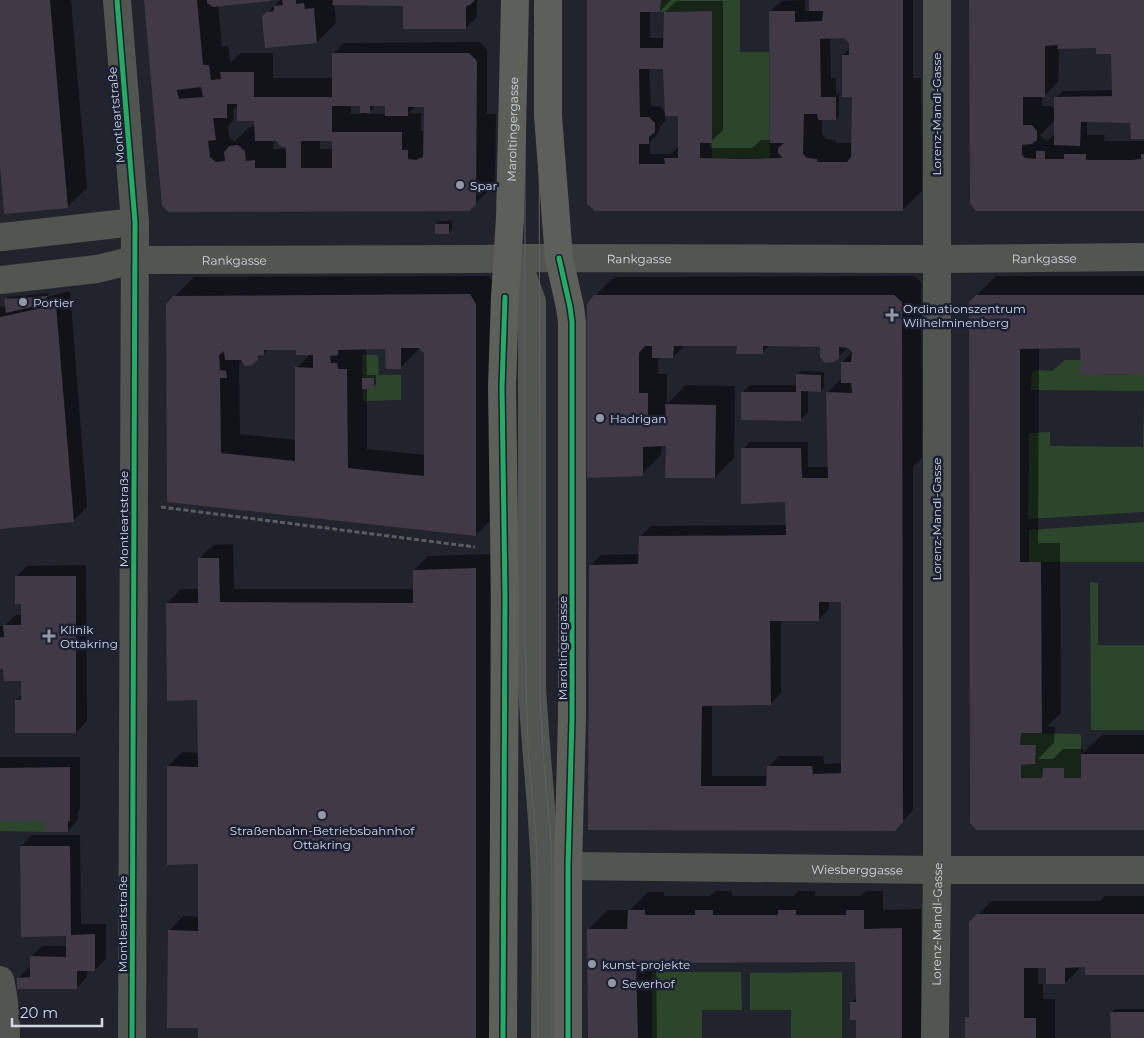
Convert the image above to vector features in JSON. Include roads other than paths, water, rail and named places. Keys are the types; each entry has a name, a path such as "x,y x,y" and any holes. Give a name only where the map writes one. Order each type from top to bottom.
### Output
{"main road":[{"name":"Maroltingergasse","path":"503,1038 505,597 502,387 508,259 515,0"},
{"name":"Maroltingergasse","path":"548,0 548,116 559,258 572,322 572,718 568,866 568,1038"}],"street":[{"name":"Montleartstraße","path":"117,0 134,222 132,1038"},
{"name":"Lorenz-Mandl-Gasse","path":"935,1038 937,870 936,0"},
{"path":"2,237 134,222"},
{"path":"532,302 540,281 551,262 559,258"},
{"name":"Rankgasse","path":"0,280 97,269 134,260 1144,258"},
{"path":"508,259 521,271 532,302 532,685 544,841 545,1038"},
{"name":"Wiesberggasse","path":"568,866 1144,870"},
{"path":"0,980 4,996 6,1038"}],"tram line":[{"path":"525,0 525,642 528,749 537,859 538,1038"},
{"path":"539,0 540,698 551,843 552,1038"}],"place":[{"name":"Spar","path":"460,185"},
{"name":"Portier","path":"23,302"},
{"name":"Ordinationszentrum Wilhelminenberg","path":"892,315"},
{"name":"Hadrigan","path":"600,418"},
{"name":"Klinik Ottakring","path":"49,636"},
{"name":"Straßenbahn-Betriebsbahnhof Ottakring","path":"322,815"},
{"name":"kunst-projekte","path":"592,964"},
{"name":"Severhof","path":"612,983"}]}
